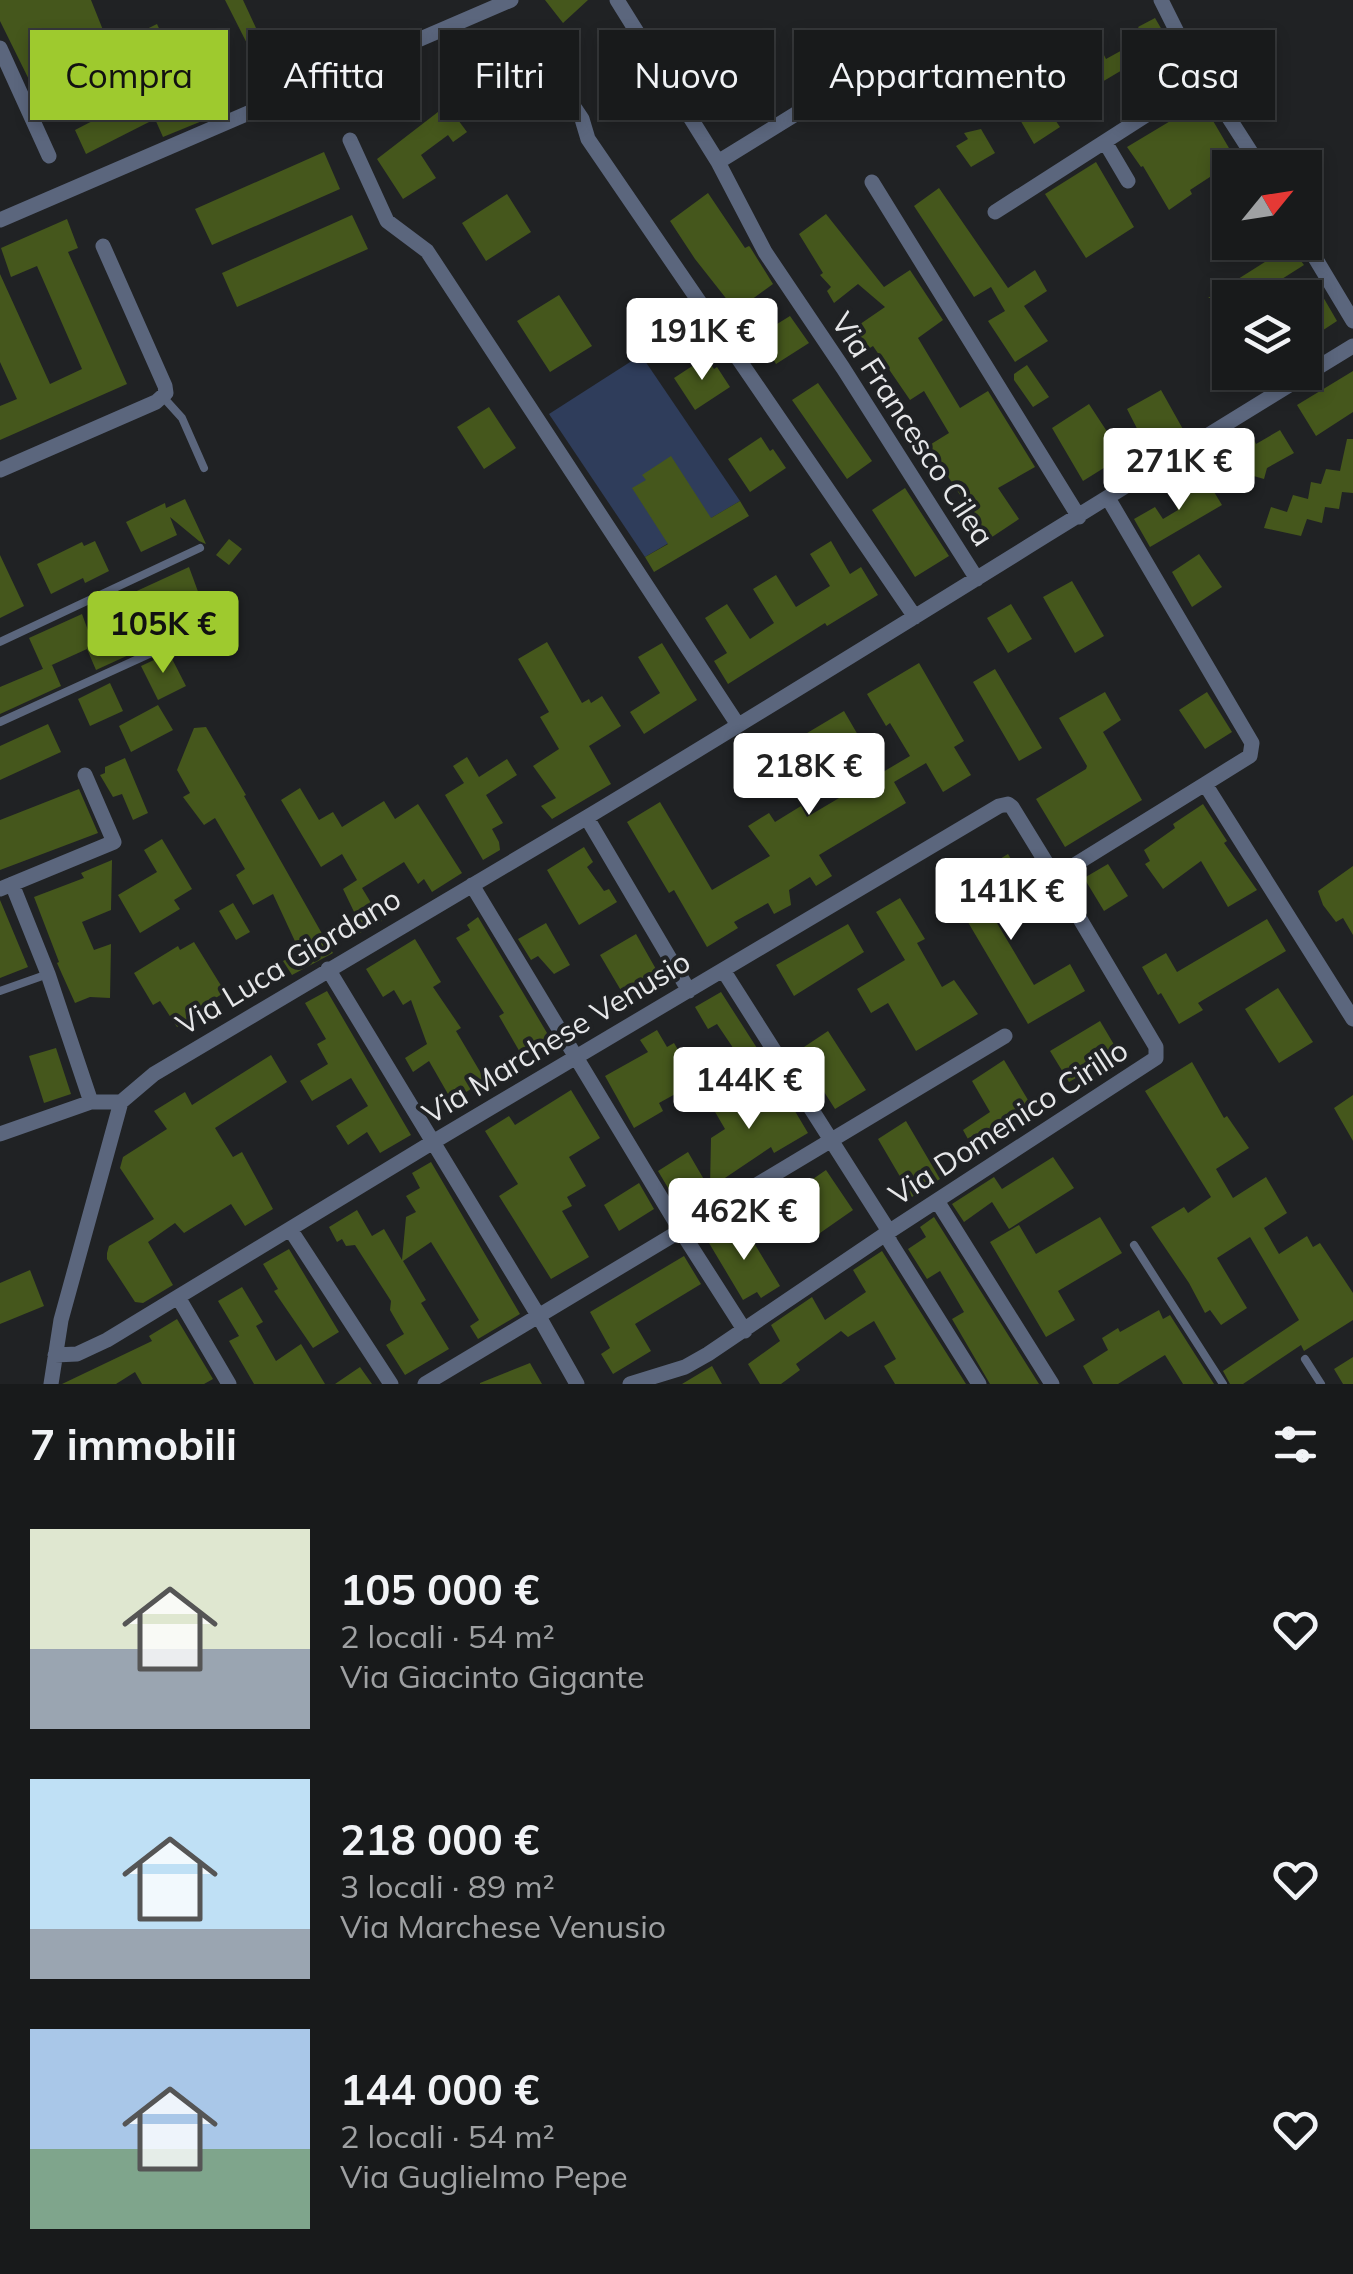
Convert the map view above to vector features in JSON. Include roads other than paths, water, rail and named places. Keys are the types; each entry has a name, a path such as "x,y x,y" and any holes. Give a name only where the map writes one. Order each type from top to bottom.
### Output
{"street":[{"path":"0,220 511,0"},
{"name":"Via Francesco Cilea","path":"616,0 718,162 765,252 844,368 977,579"},
{"path":"1161,0 1178,30"},
{"path":"0,48 49,156"},
{"path":"579,115 588,139 915,617"},
{"path":"718,162 794,116"},
{"path":"995,212 1139,120"},
{"path":"1231,120 1250,150"},
{"path":"350,140 387,220 413,238 431,258 738,725"},
{"path":"1105,142 1128,181"},
{"path":"872,182 1079,517"},
{"path":"0,470 163,397 165,386 103,246"},
{"path":"1316,260 1353,321"},
{"name":"Via Luca Giordano","path":"121,1102 154,1074 587,818 1353,346"},
{"path":"1055,877 1250,756 1253,750 1108,498"},
{"path":"85,775 114,842 6,887 48,974 91,1102"},
{"path":"1205,784 1353,1019"},
{"name":"Via Marchese Venusio","path":"56,1355 92,1349 1005,804 1012,807 1055,877"},
{"path":"587,818 689,990"},
{"name":"Via Domenico Cirillo","path":"630,1384 685,1366 745,1331 887,1233 1152,1062 1157,1055 1156,1047 1055,877"},
{"path":"472,884 681,1232 745,1331"},
{"path":"328,968 578,1380"},
{"path":"723,970 885,1225 890,1242 979,1384"},
{"path":"425,1384 1005,1036"},
{"path":"0,1134 91,1102 121,1102 61,1320 52,1384"},
{"path":"938,1204 1052,1384"},
{"path":"290,1229 391,1384"},
{"path":"178,1298 230,1384"}],"lane":[{"path":"163,397 182,418 204,468"},
{"path":"0,642 200,548"},
{"path":"0,722 195,633"},
{"path":"0,991 48,974"},
{"path":"1134,1245 1223,1384"},
{"path":"1305,1359 1321,1384"}]}
